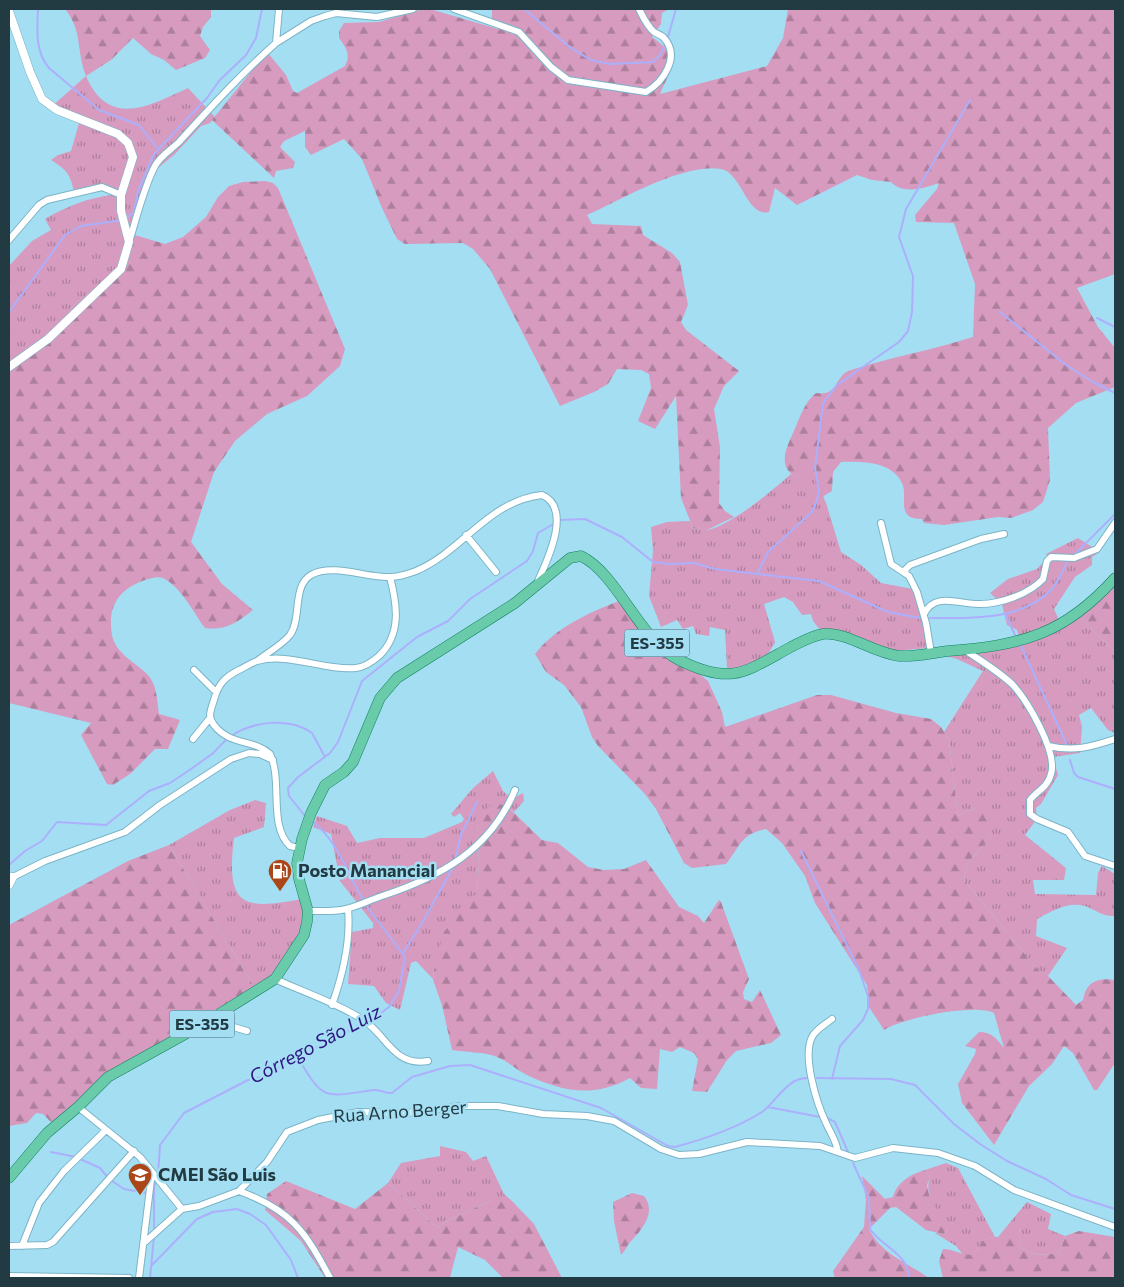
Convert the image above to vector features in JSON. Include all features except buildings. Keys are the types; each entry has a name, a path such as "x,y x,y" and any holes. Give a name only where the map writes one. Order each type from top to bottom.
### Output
{"main road":[{"name":"ES-355","path":"9,1178 47,1134 78,1107 108,1076 209,1020 275,979 304,935 308,911 298,879 297,863 299,848 311,813 325,785 344,772 354,762 376,707 390,685 413,667 515,603 538,582 570,558 581,556 587,560 610,584 661,647 679,660 719,673 738,674 747,672 806,639 820,635 834,634 883,653 899,656 965,650 1030,639 1052,630 1080,613 1115,578"}],"street":[{"path":"276,43 279,9"},
{"path":"9,367 48,339 117,275 124,264 142,200 159,160 254,62 276,43 311,21 336,13 377,17 413,9"},
{"path":"454,9 519,32 558,74 568,80 646,92 662,80 670,65 670,56 664,38 648,25 638,9"},
{"path":"9,11 30,72 42,98 48,104 118,134 128,143 132,157 121,195 121,211 129,242"},
{"path":"9,240 39,205 46,200 102,188 121,195"},
{"path":"193,740 210,718 216,692 224,678 257,661 289,635 298,617 300,588 312,574 342,572 390,577 404,575 425,566 500,509 517,500 542,495 551,502 555,510 555,539 538,582"},
{"path":"880,523 891,564 906,574 917,592 924,614 931,653"},
{"path":"924,614 929,606 943,600 982,604 1025,592 1044,579 1049,559 1056,556 1074,558 1097,549 1115,523"},
{"path":"906,574 905,570 910,565 981,539 1004,534"},
{"path":"466,535 496,572"},
{"path":"257,661 287,660 356,668 368,664 385,650 392,639 396,623 396,607 390,577"},
{"path":"965,650 1005,678 1019,692 1048,746 1052,773 1045,786 1030,800 1030,814 1068,832 1085,856 1115,866"},
{"path":"194,670 216,692"},
{"path":"210,718 218,729 230,739 266,750 273,760 281,832 290,846 299,848"},
{"path":"1048,746 1060,749 1091,748 1115,739"},
{"path":"9,885 11,877 45,860 131,830 160,805 231,759 249,753 260,754 273,760"},
{"path":"308,911 348,909 404,889 440,872 462,858 481,842 506,812 515,790"},
{"path":"332,1005 342,979 346,955 348,909"},
{"path":"275,979 359,1017 367,1022 382,1040 401,1056 415,1063 428,1062"},
{"path":"832,1019 815,1032 811,1039 810,1052 813,1083 826,1124 837,1142 838,1152"},
{"path":"209,1020 247,1031"},
{"name":"Rua Arno Berger","path":"182,1209 199,1206 239,1191 267,1162 287,1132 318,1120 358,1112 407,1113 461,1106 498,1106 543,1114 587,1116 614,1121 661,1149 679,1154 704,1153 747,1142 820,1146 855,1158 893,1148 950,1156 975,1166 1014,1190 1115,1227"},
{"path":"78,1107 105,1131 134,1151 182,1209 145,1242"},
{"path":"22,1246 40,1203 64,1171 105,1131"},
{"path":"9,1246 47,1245 53,1242 134,1151"},
{"path":"138,1278 145,1242 152,1172"},
{"path":"239,1191 267,1204 298,1225 330,1278"},
{"path":"9,1276 129,1278"}],"green space":[{"path":"65,9 211,9 211,17 203,27 200,36 210,50 205,58 176,70 164,60 151,54 133,38 111,60 86,76 77,33 71,17"},
{"path":"423,9 430,9 498,29 492,20 492,9 669,9 662,13 661,24 652,37 669,52 673,63 660,94 767,66 783,38 788,9 1115,9 1115,274 1077,288 1098,327 1115,348 1115,387 1076,403 1048,428 1050,480 1043,502 1033,510 1011,518 998,517 944,525 924,523 922,519 913,518 905,511 901,481 890,469 865,462 841,462 833,472 832,491 822,497 812,470 797,478 786,467 785,454 787,447 804,408 816,393 829,392 842,376 851,370 973,337 975,284 954,223 916,222 915,215 937,189 939,183 908,189 896,186 891,182 872,180 857,175 797,205 775,188 769,212 761,212 750,202 728,172 721,169 706,168 690,171 653,184 587,215 592,224 641,226 643,235 672,253 680,262 688,305 681,322 686,330 739,371 724,386 714,409 720,447 719,503 725,511 734,517 705,531 693,528 681,498 676,396 655,429 638,421 651,388 649,374 641,370 617,369 608,384 560,406 490,269 473,249 463,243 405,244 397,239 362,159 344,139 311,155 305,147 305,131 284,141 280,147 295,162 293,168 276,171 274,178 212,120 267,52 286,75 293,91 297,93 345,66 348,55 346,48 339,38 339,31 344,23 379,22"},
{"path":"86,76 95,92 106,103 118,108 131,109 145,106 188,88 215,117 210,123 201,126 175,154 158,168 151,183 132,241 127,264 74,305 59,329 9,370 9,266 32,241 51,230 45,219 78,203 113,195 103,188 74,193 67,174 51,160 58,155 71,151 79,123 51,107"},
{"path":"265,181 273,183 278,188 345,349 340,366 307,396 267,414 235,441 214,472 191,542 222,584 253,610 231,625 212,629 205,628 176,588 170,582 159,577 128,588 113,607 111,625 114,642 122,653 147,674 153,682 159,714 180,720 168,749 155,749 130,774 113,785 107,784 81,735 91,723 9,703 9,370 59,329 74,305 127,264 135,235 165,244 183,237 206,217 218,197 229,186 243,182"},
{"path":"812,469 826,503 841,552 861,565 881,583 913,589 922,613 928,648 894,651 821,631 813,621 811,614 802,615 793,602 784,597 764,604 775,642 762,660 752,665 727,668 725,630 710,627 709,636 696,634 693,626 683,629 677,620 661,627 649,596 653,551 651,527 667,522 690,521 693,528 700,530 717,527 739,515 791,474 797,478"},
{"path":"1078,538 1100,552 1092,557 1092,565 1075,577 1054,609 1059,620 1019,637 1017,630 1007,625 1002,604 990,593 1008,579 1037,569 1048,557 1046,554"},
{"path":"1115,583 1115,652 1078,615"},
{"path":"619,601 638,625 708,681 722,712 725,727 817,695 831,695 896,713 931,719 941,727 949,740 958,816 978,807 984,807 992,835 967,864 964,880 1038,970 1048,976 1076,1005 1083,1000 1084,994 1093,982 1103,979 1115,980 1115,1063 1097,1090 1094,1090 1073,1053 1064,1046 1052,1064 1029,1086 994,1145 962,1103 958,1084 976,1049 965,1046 979,1032 991,1035 1004,1048 994,1013 985,1010 971,1010 939,1013 893,1025 884,1030 869,1007 867,985 815,903 805,876 782,843 766,829 757,831 746,838 726,864 692,868 684,863 656,809 645,794 598,746 592,737 581,707 564,685 546,672 535,654 552,636 573,622"},
{"path":"1078,615 1115,652 1115,733 1108,730 1091,708 1079,715 1082,727 1080,753 1053,757 1058,775 1041,804 1036,808 1037,819 1025,835 1066,868 1064,880 1033,880 1035,894 1096,895 1098,873 1102,866 1115,874 1115,916 1103,914 1085,906 1072,905 1060,908 1037,919 1036,936 1067,948 1048,976 1038,970 964,880 967,864 992,835 978,807 958,816 949,740 944,732 983,671 957,659 940,654 1012,645"},
{"path":"493,771 503,791 512,799 523,793 524,801 514,812 507,806 477,824 479,865 477,892 434,970 433,979 416,961 411,963 400,1010 386,1003 374,986 348,984 352,932 373,928 373,923 340,881 331,834 313,827 317,816 347,826 357,843 380,838 424,838 462,822 464,819 460,813 454,817 451,814 473,788"},
{"path":"255,800 266,803 264,827 234,838 232,862 233,879 237,892 244,899 254,903 268,904 307,898 307,922 271,977 254,987 169,845 230,810"},
{"path":"498,804 507,806 542,840 558,843 588,867 604,870 624,869 646,860 679,907 698,916 704,923 719,900 749,979 743,992 744,999 752,1002 760,990 781,1035 771,1043 736,1051 727,1060 707,1092 692,1091 698,1059 694,1053 680,1047 672,1052 660,1049 657,1089 641,1088 630,1078 604,1088 591,1090 566,1089 540,1081 492,1055 452,1050 442,1005 433,980 434,970 444,932 477,892 479,865 477,824 489,806"},
{"path":"169,845 254,987 114,1070 52,1123 43,1114 36,1113 27,1123 9,1126 9,925 128,861"},
{"path":"440,1146 466,1152 473,1161 486,1156 504,1194 511,1200 492,1200 445,1222 438,1228 388,1183 401,1163 440,1156"},
{"path":"946,1163 958,1168 995,1237 984,1241 973,1255 964,1256 956,1246 935,1233 943,1234 948,1230 930,1198 928,1184 930,1177 925,1170"},
{"path":"925,1170 930,1177 927,1185 929,1195 948,1230 943,1234 926,1230 896,1207 890,1208 869,1229 874,1238 888,1252 929,1278 835,1278 833,1271 864,1227 866,1200 862,1176 885,1199 893,1197 905,1179"},
{"path":"286,1181 355,1209 388,1183 438,1228 445,1222 492,1200 511,1200 534,1224 562,1278 503,1278 485,1260 458,1247 450,1278 325,1278 301,1241 265,1210 267,1194"},
{"path":"632,1193 644,1196 649,1207 649,1213 641,1229 621,1255 614,1221 613,1202"},
{"path":"1027,1202 1051,1214 1048,1229 1065,1236 1060,1252 1039,1254 1020,1247 1020,1230 1012,1220"},
{"path":"1012,1220 1019,1228 1020,1247 1029,1252 1039,1254 1060,1252 1065,1236 1079,1231 1115,1237 1115,1278 943,1278 939,1261 943,1249 973,1255 984,1240 998,1237"}],"waterway":[{"name":"Córrego São Luiz","path":"38,9 37,32 39,47 41,55 49,68 99,110 139,125 158,149"},
{"path":"126,218 134,212 138,191 154,154 207,98 219,81 246,55 256,38 262,9"},
{"path":"524,9 571,48 591,60 610,64 653,62 661,54 665,44"},
{"path":"667,40 676,9"},
{"path":"757,574 768,552 812,512 817,500 819,491 815,468 823,403 837,385 899,342 908,331 912,312 913,276 899,237 906,209 970,100"},
{"name":"Córrego São Luiz","path":"9,312 65,235 81,226 122,220"},
{"path":"1000,312 1066,365 1115,393"},
{"path":"1097,318 1115,327"},
{"path":"1075,554 1115,514"},
{"path":"305,816 289,796 288,788 298,777 330,753 338,742 362,681 417,637 448,621 470,599 527,561 533,551 538,533 560,520 585,519 622,537 653,562 669,564 694,563 715,569 819,581 888,612 920,618"},
{"path":"930,618 995,616 1026,607 1052,589 1067,562"},
{"path":"1005,614 1016,637"},
{"path":"1021,646 1067,745"},
{"name":"Córrego São Luiz","path":"231,736 260,724 283,723 293,725 312,733 325,757"},
{"name":"Córrego São Luiz","path":"9,865 25,851 42,841 57,822 106,825 149,791 170,783 191,769 212,754 227,739"},
{"path":"1070,760 1074,773 1078,777 1115,789"},
{"path":"455,860 461,835 477,802"},
{"name":"Córrego São Luiz","path":"313,822 330,839 364,901"},
{"path":"801,851 859,970 868,996 868,1009 863,1020 840,1046 832,1079"},
{"path":"403,953 453,867"},
{"name":"Córrego São Luiz","path":"158,1175 160,1145 184,1113 248,1080 261,1077 389,1007 399,991 405,957 366,905"},
{"path":"297,1056 313,1082 326,1093 334,1094 376,1090 392,1093 412,1077 450,1066 470,1065 601,1108 668,1146 675,1147 720,1133 741,1124 767,1108 788,1086 800,1079 807,1078"},
{"path":"817,1078 891,1079 915,1085 954,1124 980,1144 1007,1161 1046,1179 1071,1195 1115,1209"},
{"path":"768,1107 820,1117"},
{"path":"827,1118 835,1122 848,1152"},
{"path":"51,1152 76,1157"},
{"path":"80,1159 100,1168 109,1179 124,1189 147,1193"},
{"path":"853,1163 869,1198 870,1229 904,1262 908,1269 909,1278"},
{"name":"Córrego São Luiz","path":"154,1232 154,1188 156,1179"},
{"path":"151,1266 197,1219 213,1212 237,1209 250,1214 266,1225 291,1260 298,1278"},
{"name":"Córrego São Luiz","path":"150,1278 154,1237"}],"place":[{"name":"Posto Manancial","path":"280,892"},
{"name":"CMEI São Luis","path":"140,1196"}]}
